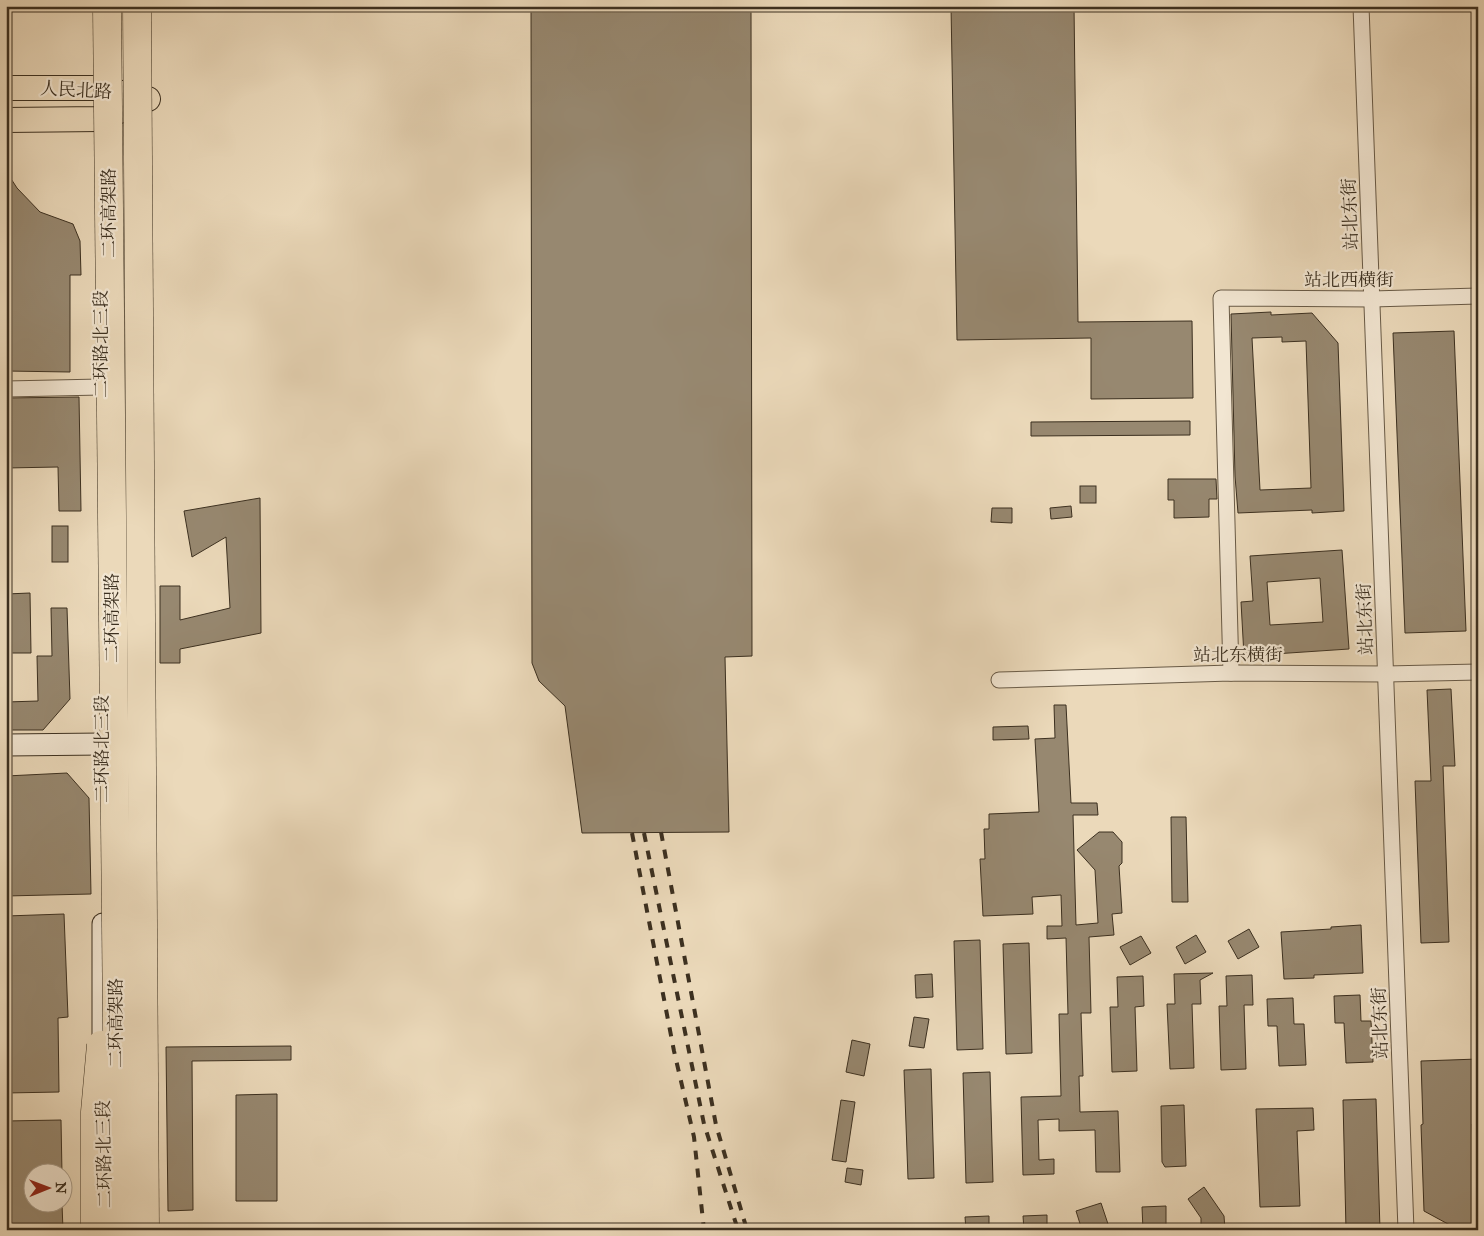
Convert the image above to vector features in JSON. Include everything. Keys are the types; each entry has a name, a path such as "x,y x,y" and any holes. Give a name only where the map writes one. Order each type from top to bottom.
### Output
{"highway":[{"name":"二环高架路","path":"107,6 119,1230"},
{"name":"二环高架路","path":"137,6 145,1230"},
{"path":"95,1230 95,1112 100,1050 116,998"}],"main road":[{"name":"二环路北三段","path":"99,6 102,1093 105,1230"},
{"path":"148,6 154,1230"},
{"name":"人民北路","path":"6,88 100,88 148,99"},
{"name":"人民北路","path":"6,120 100,119 148,99"},
{"path":"6,745 102,744"}],"street":[{"name":"站北东街","path":"1361,6 1406,1230"},
{"name":"站北西横街","path":"1231,673 1221,298 1372,299 1478,296"},
{"path":"6,388 101,387"},
{"name":"站北东横街","path":"999,680 1231,673 1386,674 1478,672"}],"building":[{"path":"531,6 751,6 752,656 725,657 729,832 582,833 565,706 539,681 532,663"},
{"path":"951,6 1074,6 1078,322 1192,321 1193,398 1091,399 1091,338 957,340"},
{"path":"6,171 17,188 40,212 73,224 80,241 81,275 70,275 70,372 6,371"},
{"path":"1271,312 1271,315 1312,313 1338,343 1344,511 1312,513 1312,510 1238,513 1235,476 1231,314","holes":["1282,337 1282,342 1306,341 1311,488 1260,490 1252,338"]},
{"path":"1454,331 1466,631 1405,633 1393,333"},
{"path":"79,397 81,511 59,511 58,467 6,468 6,398"},
{"path":"1190,421 1190,435 1031,436 1031,422"},
{"path":"1168,479 1216,479 1217,499 1209,499 1209,517 1174,518 1174,500 1168,500"},
{"path":"1080,486 1096,486 1096,503 1080,503"},
{"path":"260,498 261,633 180,649 180,663 160,663 160,586 180,586 180,620 230,608 226,537 192,557 184,511"},
{"path":"1071,506 1072,517 1051,519 1050,508"},
{"path":"992,508 1012,508 1012,523 991,522"},
{"path":"52,526 68,526 68,562 52,562"},
{"path":"1342,550 1349,649 1244,656 1241,602 1253,601 1250,556","holes":["1320,578 1323,622 1270,625 1267,582"]},
{"path":"30,593 31,653 6,653 6,594"},
{"path":"51,608 67,608 70,699 43,730 6,730 6,702 38,701 37,656 52,656"},
{"path":"1451,689 1455,766 1443,766 1449,942 1421,943 1415,781 1431,781 1427,690"},
{"path":"1054,705 1066,705 1071,803 1097,803 1098,815 1073,815 1076,925 1098,923 1095,870 1077,850 1099,832 1113,832 1122,842 1122,863 1119,866 1122,913 1112,914 1114,935 1089,937 1091,1013 1081,1013 1083,1076 1079,1076 1080,1112 1118,1111 1120,1172 1096,1172 1095,1130 1059,1131 1059,1119 1038,1120 1039,1160 1054,1159 1054,1174 1023,1175 1021,1097 1061,1096 1059,1014 1068,1014 1066,938 1047,939 1047,926 1062,926 1061,895 1032,897 1033,914 983,916 980,859 985,859 984,829 989,829 989,814 1039,812 1035,739 1055,738"},
{"path":"1028,726 1029,739 993,740 993,727"},
{"path":"67,773 89,798 91,894 6,896 6,776"},
{"path":"1171,817 1186,817 1188,902 1172,902"},
{"path":"64,914 68,1017 58,1018 59,1092 6,1093 6,916"},
{"path":"1361,925 1363,973 1314,975 1314,978 1284,979 1281,932"},
{"path":"1249,929 1259,947 1238,959 1228,941"},
{"path":"1196,935 1206,952 1185,964 1176,947"},
{"path":"1141,936 1151,953 1130,965 1120,947"},
{"path":"980,940 983,1049 957,1050 954,941"},
{"path":"1029,943 1032,1053 1006,1054 1003,944"},
{"path":"1213,973 1200,980 1201,1004 1192,1004 1194,1068 1170,1069 1167,1004 1175,1004 1174,974"},
{"path":"932,974 933,997 916,998 915,975"},
{"path":"1252,975 1253,1005 1244,1005 1246,1069 1221,1070 1219,1006 1227,1006 1226,976"},
{"path":"1143,976 1144,1006 1135,1007 1137,1071 1112,1072 1110,1007 1118,1007 1117,977"},
{"path":"1360,995 1361,1021 1371,1021 1373,1062 1346,1063 1344,1023 1335,1023 1334,996"},
{"path":"1293,998 1294,1024 1304,1024 1306,1065 1279,1066 1277,1026 1268,1026 1267,999"},
{"path":"914,1017 929,1019 924,1048 909,1046"},
{"path":"852,1040 870,1044 864,1076 846,1072"},
{"path":"291,1046 291,1060 192,1061 193,1210 168,1211 166,1047"},
{"path":"1478,1059 1478,1123 1472,1124 1475,1195 1478,1193 1478,1230 1459,1230 1424,1211 1421,1061"},
{"path":"931,1069 934,1178 908,1179 904,1070"},
{"path":"990,1072 993,1182 966,1183 963,1073"},
{"path":"277,1094 277,1201 236,1201 236,1095"},
{"path":"1376,1099 1380,1230 1346,1230 1343,1100"},
{"path":"841,1100 855,1102 846,1162 832,1160"},
{"path":"1184,1105 1186,1166 1165,1167 1162,1162 1161,1106"},
{"path":"1313,1108 1314,1130 1297,1131 1300,1206 1260,1207 1256,1109"},
{"path":"61,1120 62,1164 22,1164 22,1214 62,1214 63,1230 6,1230 6,1121"},
{"path":"847,1168 863,1170 861,1185 845,1182"},
{"path":"1204,1187 1224,1216 1225,1230 1201,1230 1201,1218 1188,1199"},
{"path":"1101,1203 1110,1230 1082,1230 1076,1211"},
{"path":"1166,1206 1166,1230 1143,1230 1142,1207"},
{"path":"1047,1215 1047,1230 1024,1230 1023,1216"},
{"path":"989,1216 989,1230 966,1230 965,1217"}],"railway":[{"path":"661,832 716,1125 747,1230"},
{"path":"632,833 674,1051 694,1137 704,1230"},
{"path":"644,833 704,1124 738,1230"}]}
